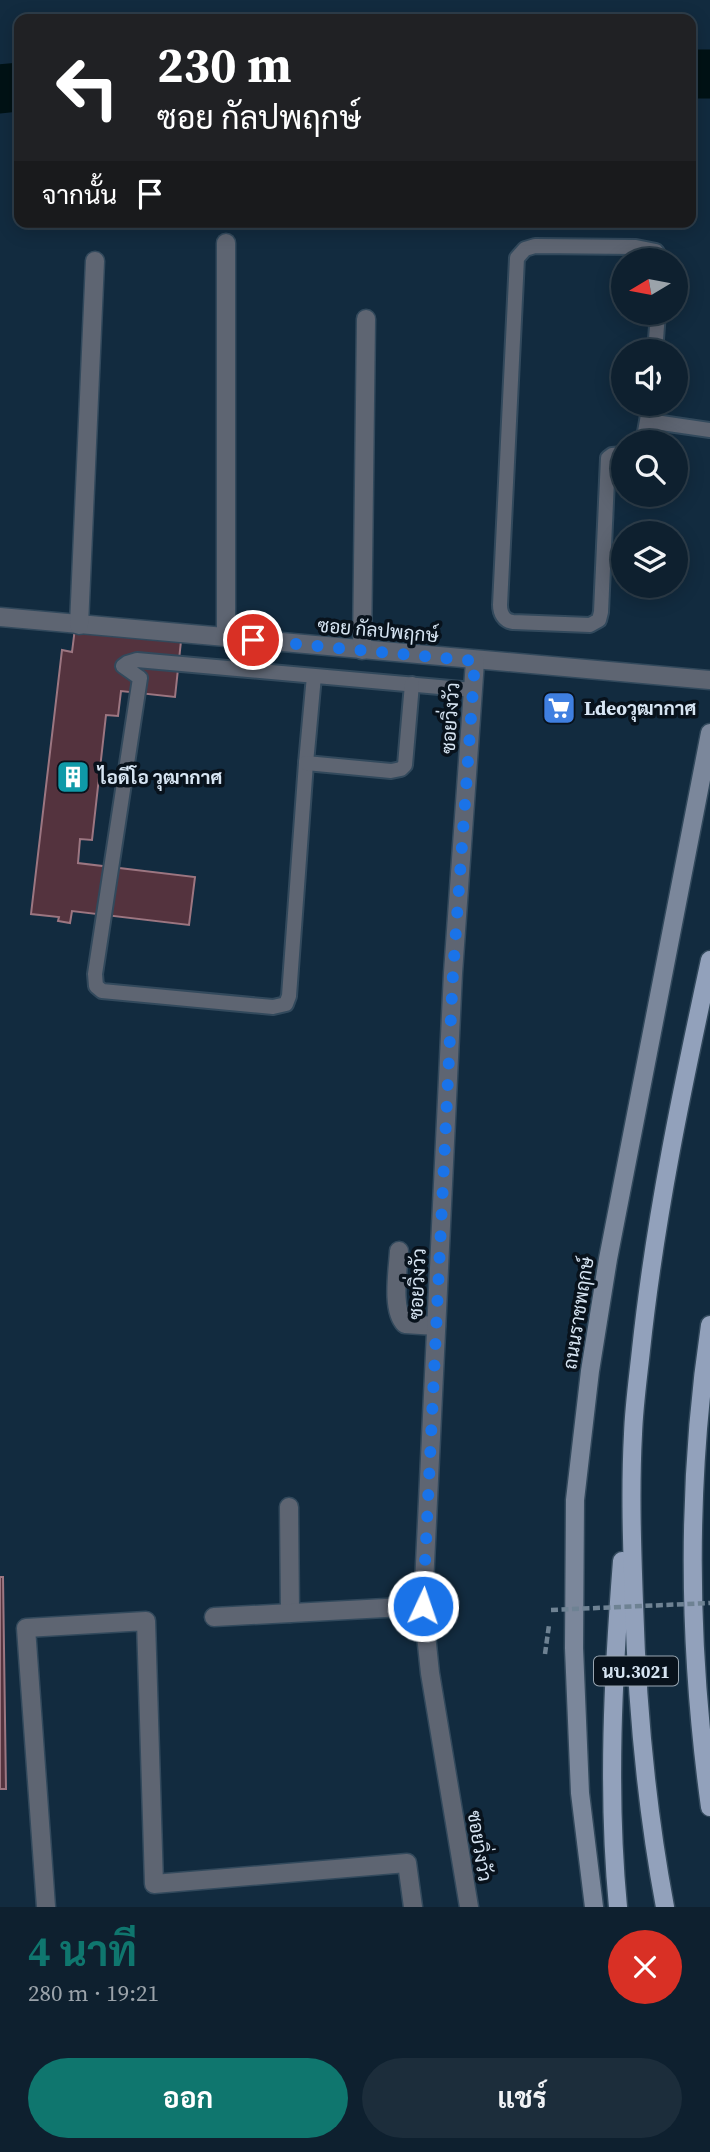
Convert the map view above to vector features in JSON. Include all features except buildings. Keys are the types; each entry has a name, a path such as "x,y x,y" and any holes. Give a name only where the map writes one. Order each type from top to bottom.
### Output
{"main road":[{"name":"ถนนราชพฤกษ์","path":"594,1907 580,1793 575,1648 575,1500 590,1371 608,1259 710,733"},
{"name":"นบ.3021","path":"665,1907 644,1774 636,1668 632,1559 633,1433 647,1294 665,1183 710,960"},
{"name":"นบ.3021","path":"710,1325 697,1424 691,1571 699,1711 710,1807"},
{"path":"618,1907 612,1736 616,1643 633,1433"}],"street":[{"path":"226,243 226,637"},
{"path":"79,625 95,261"},
{"path":"362,650 366,319"},
{"name":"ซอย กัลปพฤกษ์","path":"0,617 710,680"},
{"name":"ซอยวิ่งวัว","path":"469,1907 430,1673 423,1606 453,973 475,661"},
{"path":"399,1251 396,1297 399,1316 405,1324 436,1326"},
{"path":"289,1507 290,1613"},
{"path":"214,1617 423,1606"},
{"path":"46,1907 26,1628 146,1621 154,1884 407,1863 413,1907"}],"lane":[{"path":"611,456 608,458 599,620 590,625 506,620 500,605 517,258 525,249 535,246 641,248"},
{"path":"646,430 649,416"},
{"path":"648,421 710,430"},
{"path":"314,676 289,996 286,1004 273,1007 109,993 98,989 95,974 140,678 123,666 137,660 473,690"},
{"path":"306,763 391,771 401,769 405,765 412,684"}],"path":[{"path":"545,1654 551,1610 710,1604"}],"waterway":[{"path":"696,74 710,74"},
{"path":"0,89 14,88"}],"place":[{"name":"Ldeoวุฒากาศ","path":"559,708"},
{"name":"ไอดีโอ วุฒากาศ","path":"73,777"}],"route":[{"path":"253,640 475,661 453,973 423,1606"}]}
